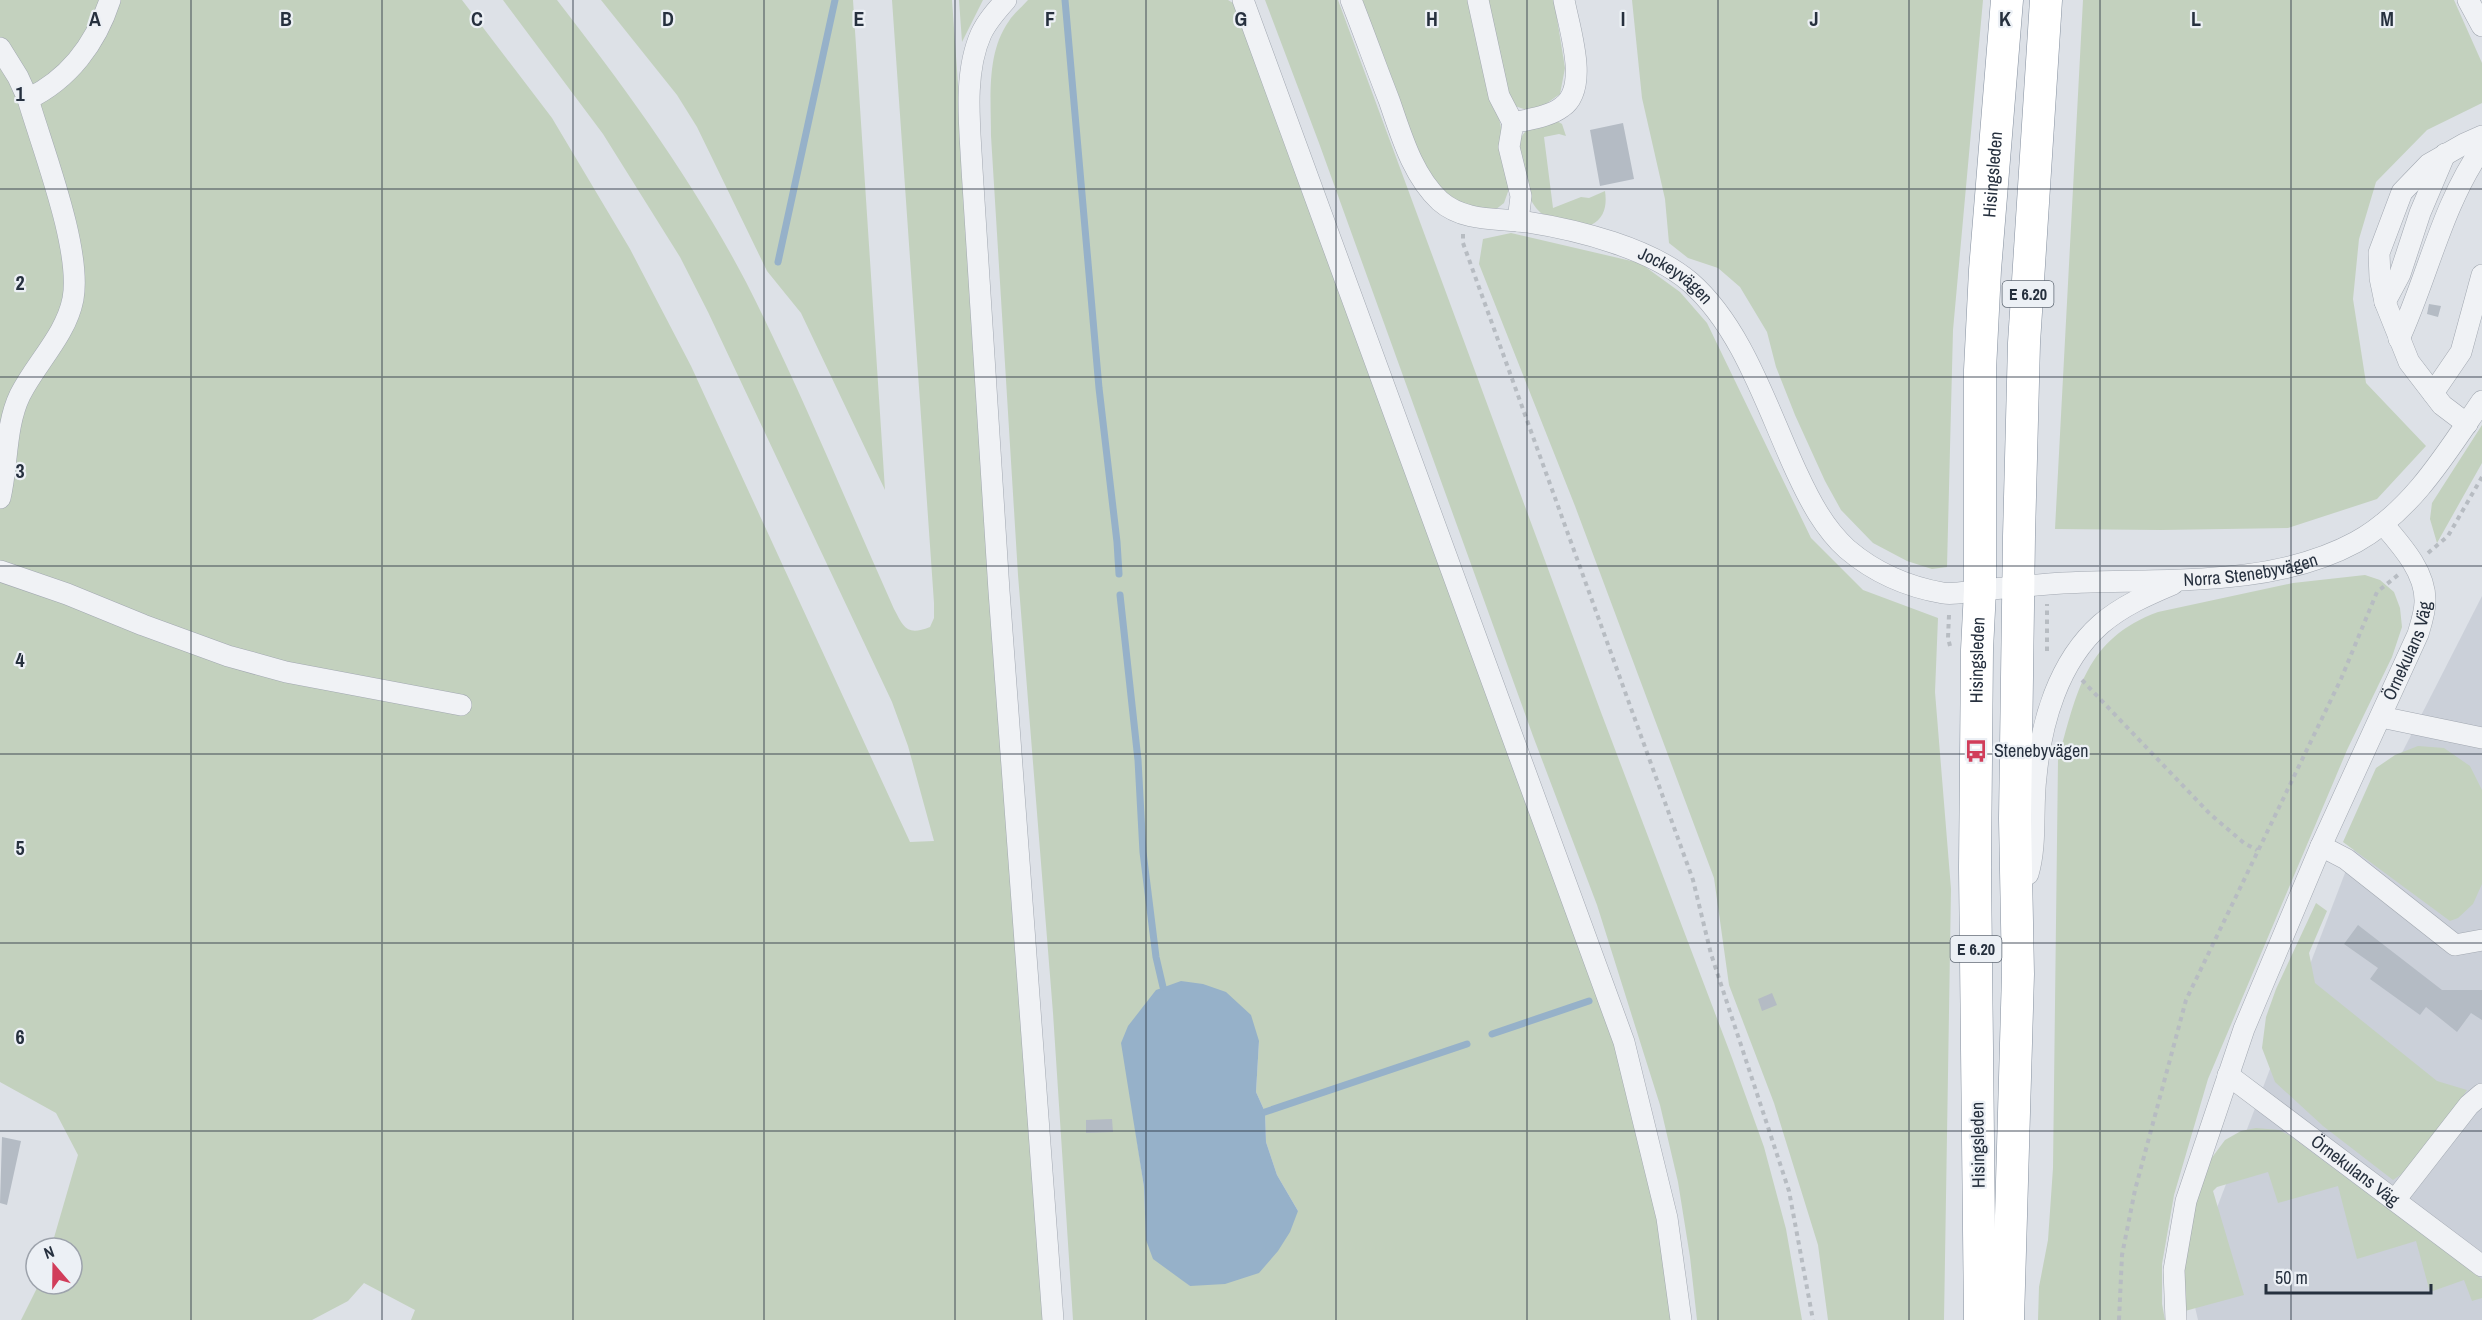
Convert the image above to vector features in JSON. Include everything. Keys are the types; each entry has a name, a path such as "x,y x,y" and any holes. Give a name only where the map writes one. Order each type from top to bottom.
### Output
{"highway":[{"name":"Hisingsleden","path":"1994,1316 1975,868 1977,650 1965,592 1985,270 2007,0"},
{"name":"Hisingsleden","path":"1994,1316 2018,974 2015,819 2024,343 2046,0"}],"street":[{"path":"28,99 60,80 88,48 104,20 110,0"},
{"path":"1006,0 981,34 975,55 972,78 971,149 999,591 1053,1320"},
{"name":"Jockeyvägen","path":"1352,0 1409,154 1424,181 1441,202 1464,215 1518,221 1618,244 1666,266 1687,280 1705,296 1734,335 1797,474 1824,524 1846,548 1876,570 1904,583 1965,592"},
{"path":"1478,0 1499,96 1513,123 1509,147 1521,196 1518,221"},
{"path":"1513,123 1562,107 1570,100 1575,89 1577,67 1564,0"},
{"path":"2468,0 2482,26"},
{"path":"1242,2 1379,367 1624,1042 1667,1218 1680,1320"},
{"path":"0,48 28,99 73,258 73,299 64,323 20,396 13,416 0,498"},
{"path":"2466,424 2442,405 2409,362 2385,302 2400,274 2420,213 2445,154 2482,136"},
{"path":"2399,339 2413,308 2436,241 2467,170 2482,148"},
{"path":"2433,393 2461,352 2482,275"},
{"name":"Norra Stenebyvägen","path":"1965,592 2047,584 2184,579 2296,565 2351,544 2383,524 2433,472 2482,401"},
{"name":"Örnekulans Väg","path":"2176,1320 2174,1270 2186,1201 2244,1029 2321,846 2418,634 2425,602 2422,583 2413,564 2383,524"},
{"path":"0,571 67,594 228,656 286,672 461,705"},
{"path":"2017,912 2030,867 2036,778 2043,729 2057,687 2077,650 2101,624 2137,599 2184,579"},
{"name":"Örnekulans Väg","path":"2381,717 2482,738"},
{"path":"2321,846 2346,859 2455,945 2482,940"},
{"name":"Örnekulans Väg","path":"2228,1075 2482,1266"},
{"path":"2395,1200 2469,1105 2482,1094"}],"path":[{"path":"1464,215 1463,243 1693,880 1711,954 1789,1191 1813,1320"},
{"path":"2119,1320 2122,1255 2135,1190 2186,1000 2342,679 2377,592 2448,536 2482,477"},
{"path":"1965,592 1948,625 1949,645 1961,649 1977,650"},
{"path":"2018,649 2047,651 2049,658 2080,678 2210,814 2244,843 2257,850"}],"shaded area":[{"path":"2482,596 2482,1320 2198,1320 2189,1281 2358,839"}],"green space":[{"path":"0,0 462,0 552,118 630,249 691,366 910,842 934,841 908,746 892,702 708,312 680,257 603,134 503,0 557,0 634,102 681,172 726,245 766,322 894,609 907,628 916,631 930,627 934,618 934,603 892,0 952,0 1046,1320 411,1320 415,1310 364,1283 348,1301 312,1320 21,1320 33,1296 84,1296 84,1236 54,1236 78,1155 56,1113 0,1082"},
{"path":"601,0 853,0 885,490 801,313 767,271 697,127 677,95"},
{"path":"959,0 983,0 962,42"},
{"path":"1028,0 1228,0 1233,3 1244,25 1625,1073 1656,1215 1672,1320 1073,1320 1053,1013 1018,575 991,136 991,76 996,47 1013,15","holes":["1259,1041 1256,1092 1265,1112 1266,1142 1277,1175 1298,1211 1190,1286 1176,1274 1146,1240 1144,1187 1134,1121"]},
{"path":"1265,0 1338,0 1764,1147 1786,1229 1802,1320 1697,1320 1678,1182 1660,1105 1597,905 1533,736 1319,143"},
{"path":"1359,0 1473,0 1504,141 1510,186 1504,203 1495,210 1486,212 1452,201 1425,170"},
{"path":"1484,0 1554,0 1565,68 1560,94 1543,106 1527,110 1512,105"},
{"path":"1632,0 1983,0 1953,330 1947,567 1932,569 1907,561 1873,543 1841,510 1795,415 1776,367 1767,332 1740,287 1718,268 1688,258 1669,243 1665,199 1642,98"},
{"path":"2083,0 2454,0 2482,63 2482,103 2427,130 2376,182 2359,239 2353,299 2366,383 2426,446 2377,499 2288,528 2055,529"},
{"path":"1555,120 1562,124 1566,136 1559,134 1544,137 1553,208 1605,191 1604,211 1591,225 1546,216 1535,207 1525,186 1519,161 1520,140 1531,127"},
{"path":"1511,233 1640,263 1680,292 1707,323 1811,538 1863,590 1938,618 1935,692 1951,889 1944,1320 1828,1320 1818,1245 1774,1103 1729,985 1714,878 1575,506 1479,264 1483,239"},
{"path":"2482,425 2482,463 2437,543 2430,519 2432,503"},
{"path":"2365,575 2380,580 2394,592 2400,608 2402,627 2392,657 2347,750 2208,1079 2174,1195 2162,1264 2162,1304 2165,1320 2038,1320 2039,1287 2048,1240 2053,1168 2058,760 2079,690 2099,653 2114,637 2134,623 2158,612 2293,583"},
{"path":"2418,746 2444,748 2470,766 2482,790 2482,884 2473,904 2458,918 2450,921 2343,842 2376,768 2395,755"},
{"path":"2316,903 2327,911 2309,953 2315,983 2437,1081 2467,1090 2419,1162 2393,1180 2323,1126 2275,1082 2262,1048 2266,1017 2276,989"},
{"path":"2256,1128 2279,1130 2289,1135 2482,1279 2482,1298 2472,1301 2464,1280 2430,1292 2416,1241 2357,1259 2338,1186 2278,1203 2268,1172 2217,1187 2213,1191 2244,1295 2185,1311 2181,1266 2205,1167 2225,1140 2241,1131"}],"water":[{"path":"1181,981 1203,984 1226,992 1251,1015 1259,1041 1256,1092 1265,1112 1266,1142 1277,1175 1298,1211 1290,1232 1278,1251 1259,1273 1225,1284 1190,1286 1153,1259 1146,1240 1144,1187 1121,1043 1128,1026 1156,990"}],"building":[{"path":"1623,123 1634,179 1600,186 1590,130"},
{"path":"2429,304 2441,306 2438,317 2427,314"},
{"path":"2358,925 2442,990 2482,990 2482,1020 2471,1013 2457,1032 2426,1007 2420,1015 2370,979 2378,968 2344,944"},
{"path":"1772,993 1777,1005 1762,1011 1758,999"},
{"path":"1112,1119 1113,1132 1086,1133 1086,1120"},
{"path":"2,1137 21,1141 7,1205 0,1203"}],"waterway":[{"path":"778,262 835,0"},
{"path":"1065,0 1099,388 1119,574"},
{"path":"1120,595 1138,760 1143,852 1156,957 1163,987"},
{"path":"1492,1034 1589,1001"},
{"path":"1265,1112 1467,1044"}],"place":[{"name":"Stenebyvägen","path":"1976,751"}]}
